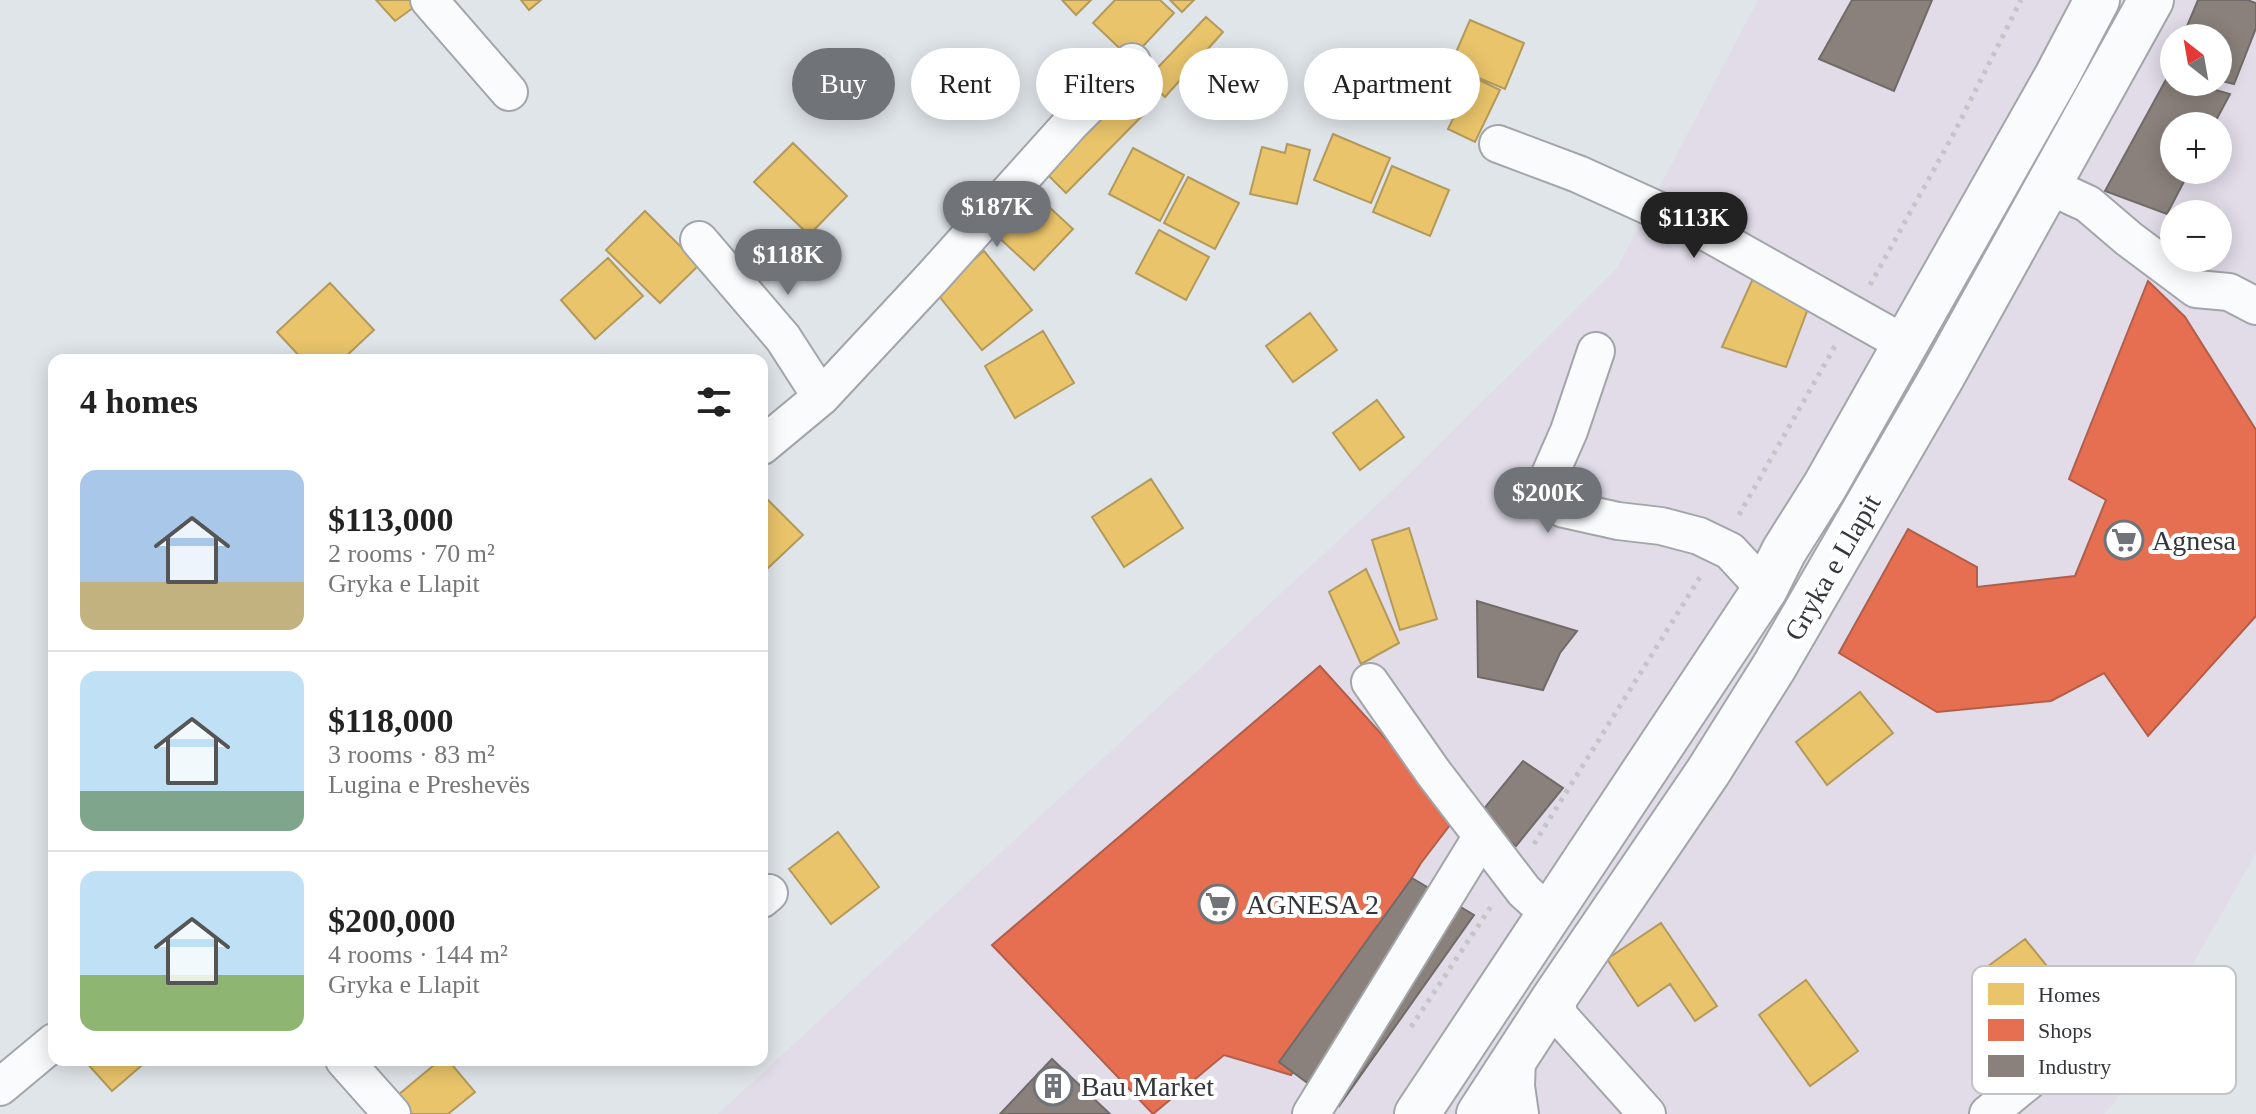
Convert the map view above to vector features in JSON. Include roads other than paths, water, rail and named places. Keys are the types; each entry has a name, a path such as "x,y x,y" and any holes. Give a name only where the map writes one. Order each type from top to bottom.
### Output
{"main road":[{"name":"Gryka e Llapit","path":"1417,1114 1765,589 2057,76 2097,0"},
{"name":"Gryka e Llapit","path":"1479,1114 1708,772 1774,667 1943,375 2151,0"}],"street":[{"path":"429,0 509,92"},
{"path":"768,441 821,397 1074,120"},
{"path":"1498,144 1578,174 1706,232 1905,344"},
{"path":"2047,185 2088,204 2196,289 2229,292 2256,306"},
{"path":"699,240 783,338 821,397"},
{"name":"Gryka e Llapit","path":"1596,351 1569,431 1547,481 1547,493 1553,504 1618,521 1661,526 1699,536 1730,551 1765,589"},
{"path":"1370,682 1433,772 1524,891 1550,915"},
{"path":"1311,1114 1482,836"},
{"path":"1555,997 1560,1017 1647,1114"},
{"path":"0,1087 48,1047"},
{"path":"1517,1058 1516,1086 1520,1114"},
{"path":"349,1066 392,1114"},
{"path":"1988,1114 2012,1094"}],"place":[{"name":"Agnesa","path":"2124,540"},
{"name":"AGNESA 2","path":"1218,904"},
{"name":"Bau Market","path":"1053,1086"}]}
